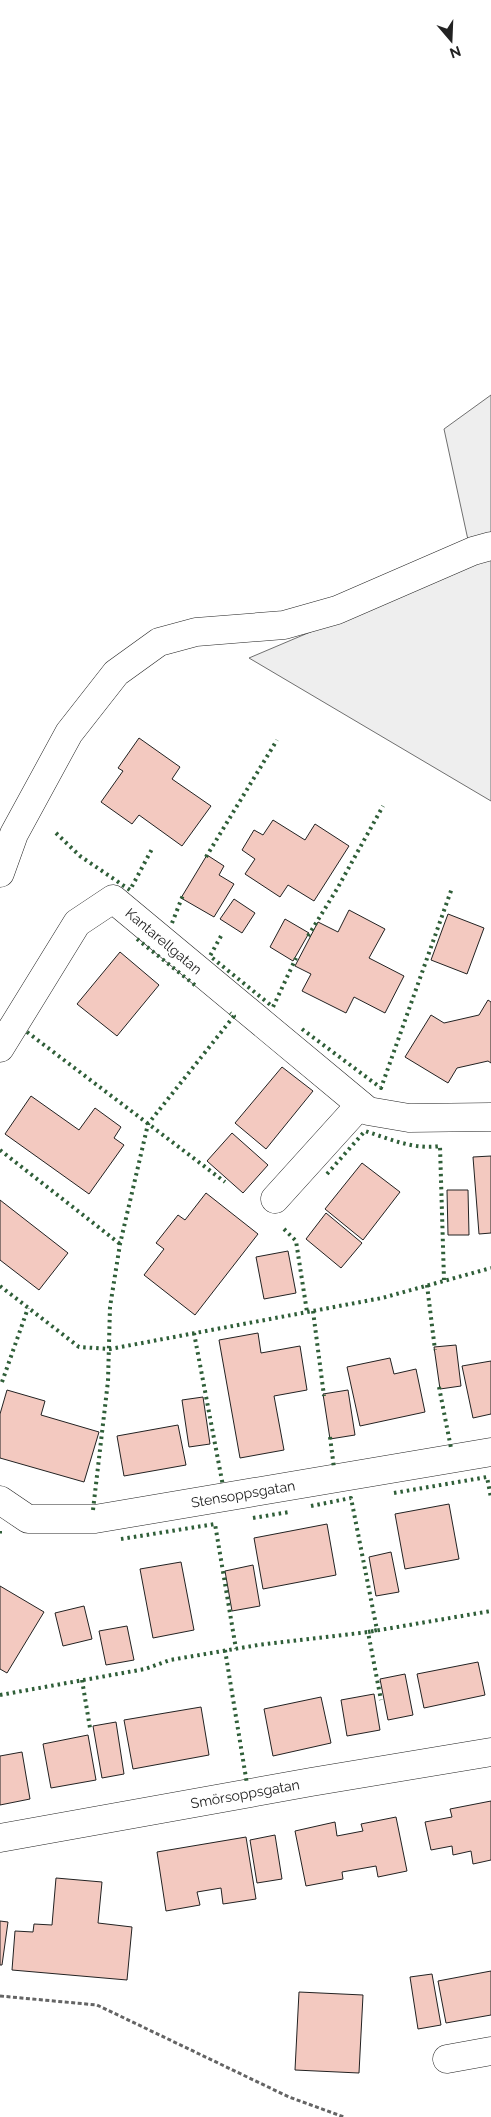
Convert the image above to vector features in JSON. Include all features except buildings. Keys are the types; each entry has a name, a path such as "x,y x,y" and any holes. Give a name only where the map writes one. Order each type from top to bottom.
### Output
{"street":[{"path":"0,873 14,834 69,733 116,672 159,642 196,632 284,625 337,610 473,551 491,546"},
{"name":"Kantarellgatan","path":"0,1048 77,923 113,900 368,1111 409,1118 491,1117"},
{"path":"275,1199 360,1104"},
{"name":"Stensoppsgatan","path":"0,1500 28,1519 95,1519 491,1452"},
{"name":"Smörsoppsgatan","path":"0,1838 311,1782 491,1752"},
{"path":"447,2059 491,2051"}],"path":[{"path":"0,1996 96,2005 289,2097 344,2117"}],"shaded area":[{"path":"491,395 491,801 249,658 473,563 444,429"}],"hedge":[{"path":"206,857 277,740"},
{"path":"308,936 337,889 383,806"},
{"path":"56,833 80,856 130,890 152,849"},
{"path":"302,1029 381,1088 452,888"},
{"path":"172,923 183,895"},
{"path":"221,936 210,956 273,1007 296,958"},
{"path":"137,939 196,986"},
{"path":"93,1510 108,1381 110,1307 120,1244 148,1124 234,1016 230,1013"},
{"path":"27,1032 225,1182"},
{"path":"327,1174 365,1131 411,1145 440,1146 444,1280"},
{"path":"0,1150 120,1244"},
{"path":"284,1229 296,1241 307,1312"},
{"path":"0,1286 79,1347 110,1349 382,1298 491,1268"},
{"path":"427,1285 435,1350"},
{"path":"2,1382 28,1308"},
{"path":"313,1311 324,1396"},
{"path":"194,1333 223,1486"},
{"path":"439,1387 451,1448"},
{"path":"330,1437 334,1468"},
{"path":"394,1493 487,1477 491,1498"},
{"path":"311,1506 351,1498 377,1630 368,1632 381,1700"},
{"path":"253,1518 289,1512"},
{"path":"121,1539 215,1524 236,1649"},
{"path":"0,1695 145,1669 170,1660 258,1645 368,1632 491,1611"},
{"path":"225,1650 247,1784"},
{"path":"82,1680 90,1728"}]}
